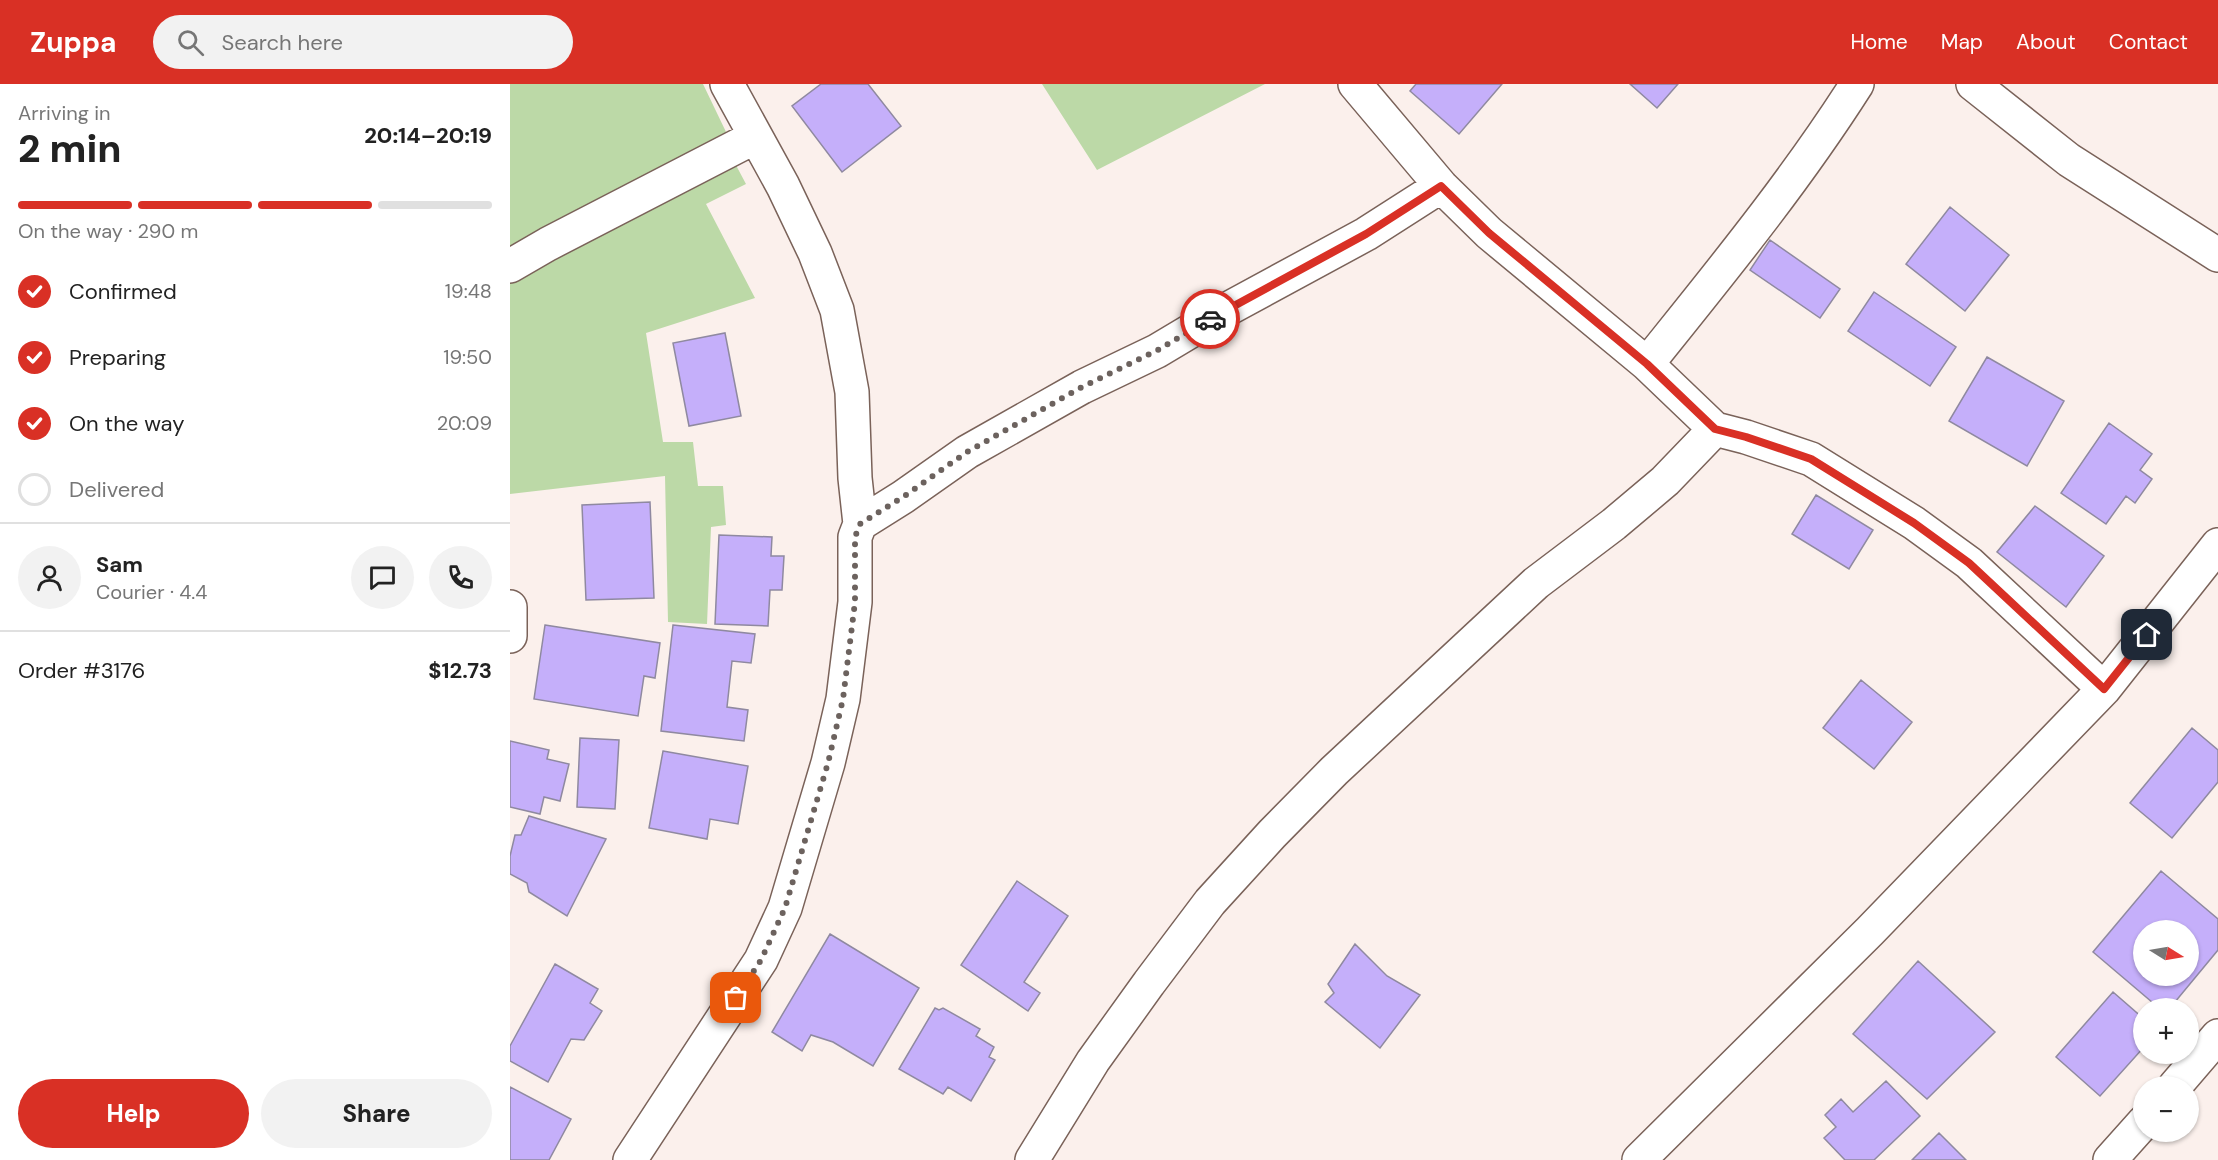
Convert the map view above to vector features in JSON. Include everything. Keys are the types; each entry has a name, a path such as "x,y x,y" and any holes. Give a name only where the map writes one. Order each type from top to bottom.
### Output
{"street":[{"path":"630,1160 761,960 785,908 828,763 843,699 855,602 855,537 860,524 855,478 852,392 837,310 815,253 783,186 727,84"},
{"path":"1355,84 1441,186 1489,233 1647,364 1715,429 1811,459 1914,523 1969,563 2104,689"},
{"path":"1647,364 1733,257 1821,141 1857,84"},
{"path":"1973,84 2069,160 2218,255"},
{"path":"510,266 755,137"},
{"path":"860,524 967,452 1082,387 1156,351 1224,311 1366,234 1441,186"},
{"path":"1032,1160 1093,1061 1149,983 1210,902 1272,834 1334,771 1527,590 1665,482 1715,429"},
{"path":"1639,1160 1870,931 2104,689 2218,545"},
{"path":"510,607 510,636"},
{"path":"2184,1076 2218,1036"},
{"path":"2110,1160 2133,1134"}],"green space":[{"path":"510,84 703,84 727,134 510,253"},
{"path":"1042,84 1265,84 1097,170"},
{"path":"730,154 746,184 706,204 755,298 646,333 663,442 693,442 698,486 723,486 726,525 711,527 707,624 668,622 665,476 510,494 510,277"}],"building":[{"path":"821,84 868,84 901,126 842,172 792,106"},
{"path":"1416,84 1502,84 1459,134 1410,91"},
{"path":"1630,84 1678,84 1657,108"},
{"path":"1950,207 2009,255 1965,311 1906,264"},
{"path":"1770,240 1840,289 1820,318 1750,270"},
{"path":"1874,292 1956,347 1930,386 1848,331"},
{"path":"725,333 741,416 689,426 673,343"},
{"path":"1987,357 2064,401 2027,466 1949,421"},
{"path":"2109,423 2152,454 2140,470 2152,479 2135,503 2126,496 2106,524 2061,493"},
{"path":"1816,495 1873,530 1849,569 1792,534"},
{"path":"650,502 654,598 586,600 582,505"},
{"path":"2035,506 2104,556 2066,607 1997,552"},
{"path":"719,535 772,537 771,556 784,556 782,590 770,590 768,626 715,624"},
{"path":"545,625 660,643 655,678 644,676 638,716 534,699"},
{"path":"673,625 755,634 751,663 732,661 727,707 748,710 744,741 661,731"},
{"path":"1861,680 1912,722 1874,769 1823,728"},
{"path":"2192,728 2218,750 2218,782 2172,838 2130,803"},
{"path":"580,738 619,740 615,809 577,807"},
{"path":"510,741 549,750 547,759 569,764 560,801 544,797 540,814 510,807"},
{"path":"663,751 748,766 738,824 710,819 707,839 649,828"},
{"path":"529,816 606,839 567,916 529,892 527,883 510,874 510,856 515,835 521,835"},
{"path":"2161,871 2218,919 2218,950 2199,973 2199,920 2133,920 2133,986 2093,952"},
{"path":"1017,881 1068,916 1024,982 1040,993 1028,1011 961,965"},
{"path":"830,934 919,988 873,1066 833,1042 811,1035 802,1051 772,1032"},
{"path":"1355,944 1387,976 1420,995 1380,1048 1325,1002 1334,993 1328,984"},
{"path":"1918,961 1995,1032 1927,1099 1853,1034"},
{"path":"555,964 598,989 590,1003 602,1011 584,1040 571,1039 548,1082 510,1061 510,1046"},
{"path":"2133,986 2188,986 2178,998 2147,998"},
{"path":"2113,992 2133,1009 2133,1059 2100,1096 2056,1057"},
{"path":"935,1008 939,1010 943,1008 980,1029 976,1036 994,1047 989,1057 995,1060 971,1101 948,1087 943,1094 899,1069"},
{"path":"1886,1081 1920,1116 1874,1160 1845,1160 1824,1138 1836,1127 1825,1115 1841,1099 1853,1112"},
{"path":"510,1087 571,1119 549,1160 510,1160"},
{"path":"1939,1133 1966,1160 1912,1160"}],"way so far":[{"path":"736,998 761,960 785,908 828,763 843,699 855,602 855,537 860,524 967,452 1082,387 1156,351 1210,319"}],"route":[{"path":"1210,319 1366,234 1441,186 1489,233 1647,364 1715,429 1811,459 1860,487 1914,523 1969,563 2104,689 2147,635"}]}
